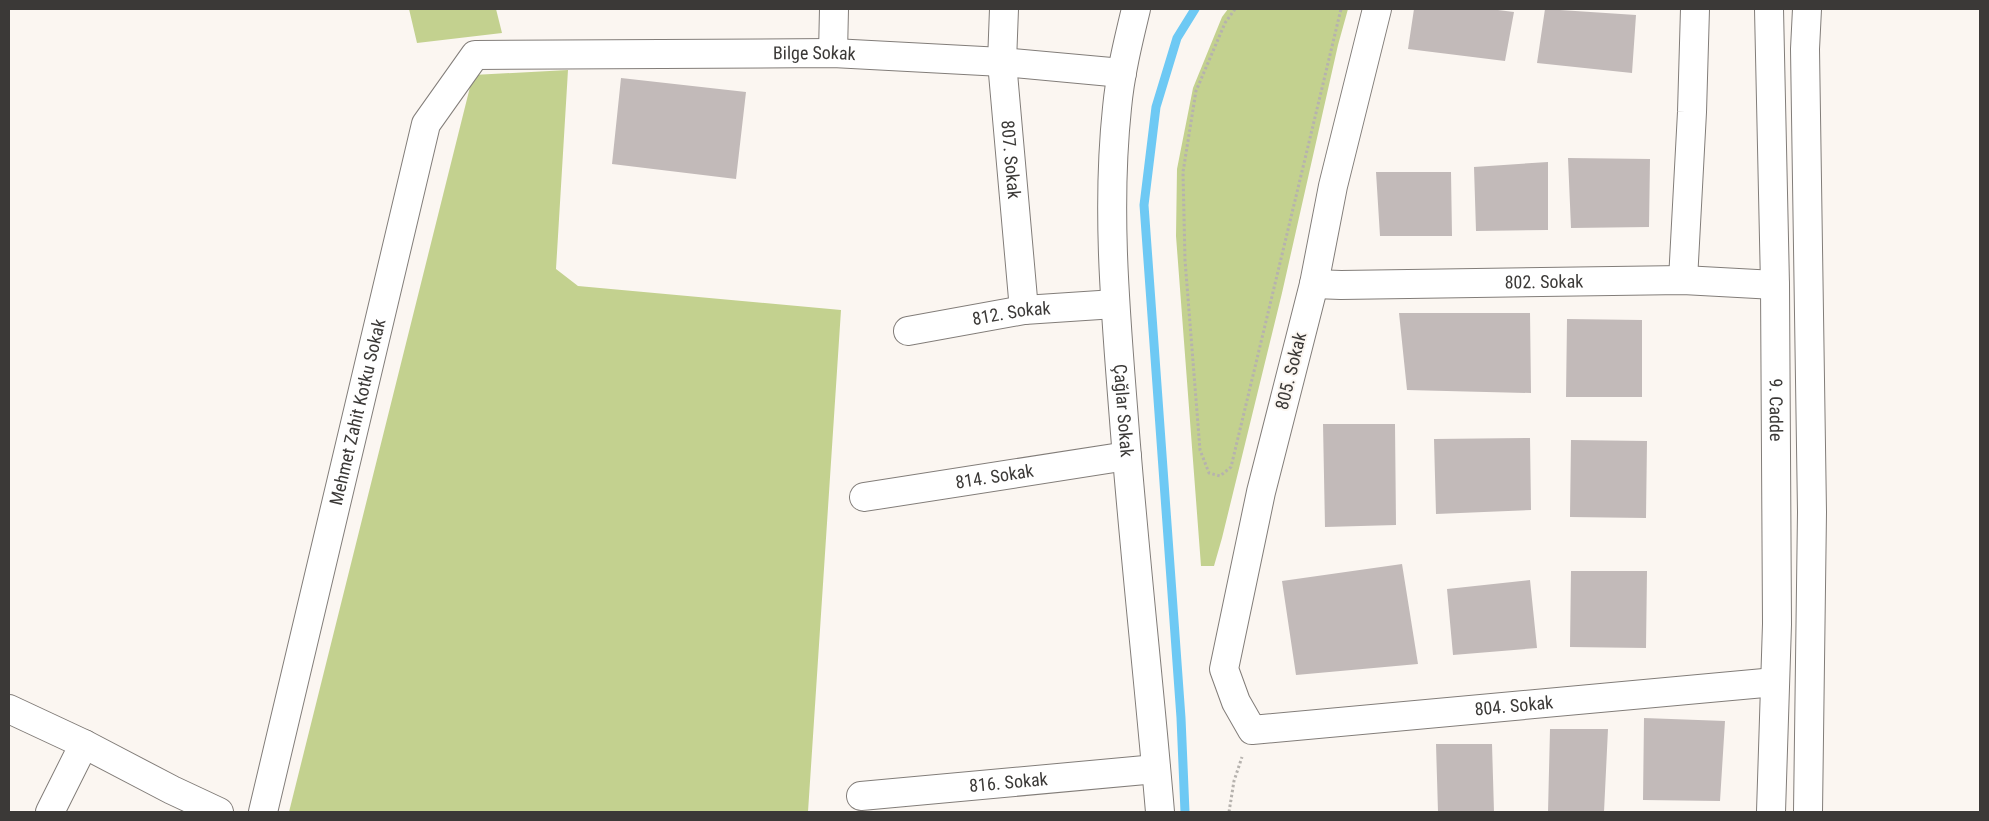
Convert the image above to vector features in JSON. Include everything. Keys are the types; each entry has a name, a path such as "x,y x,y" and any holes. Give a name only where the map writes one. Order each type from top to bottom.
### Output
{"street":[{"path":"833,53 834,9"},
{"name":"807. Sokak","path":"1004,9 1002,62 1024,310"},
{"name":"Çağlar Sokak","path":"1136,9 1122,73 1114,151 1115,304 1160,812"},
{"name":"805. Sokak","path":"1252,730 1236,702 1224,669 1260,492 1314,284 1332,186 1377,9"},
{"path":"1683,280 1692,112 1695,9"},
{"name":"9. Cadde","path":"1769,9 1777,614 1771,812"},
{"name":"9. Cadde","path":"1806,9 1812,512 1808,812"},
{"name":"Bilge Sokak","path":"507,53 833,53 1002,62 1122,73"},
{"name":"Mehmet Zahit Kotku Sokak","path":"262,812 426,124 475,54 507,53"},
{"name":"802. Sokak","path":"1314,284 1341,286 1683,280 1774,285"},
{"name":"812. Sokak","path":"908,331 1024,310 1115,304"},
{"name":"814. Sokak","path":"864,497 1127,456"},
{"name":"804. Sokak","path":"1252,730 1775,682"},
{"path":"9,709 84,744 167,801 219,812"},
{"path":"50,812 84,744"},
{"name":"816. Sokak","path":"861,796 1156,769"}],"path":[{"path":"1236,9 1225,23 1196,91 1183,172 1185,260 1200,450 1209,473 1220,476 1231,466 1341,9"},
{"path":"1229,812 1234,781 1252,730"}],"green space":[{"path":"409,9 496,9 502,33 417,43"},
{"path":"1228,9 1348,9 1338,45 1282,293 1222,538 1214,566 1201,566 1176,236 1177,169 1193,88 1222,17"},
{"path":"568,70 556,269 578,286 841,310 808,812 289,812 473,75"}],"building":[{"path":"1414,9 1490,9 1514,12 1505,61 1408,49"},
{"path":"1545,9 1636,15 1632,73 1537,63"},
{"path":"621,78 746,92 736,179 612,164"},
{"path":"1568,158 1650,159 1649,227 1571,228"},
{"path":"1548,162 1548,230 1476,231 1474,167"},
{"path":"1376,172 1451,172 1452,236 1380,236"},
{"path":"1399,313 1530,313 1531,393 1407,390"},
{"path":"1567,319 1642,320 1642,397 1566,397"},
{"path":"1323,424 1395,424 1396,525 1325,527"},
{"path":"1530,438 1531,510 1436,514 1434,439"},
{"path":"1571,440 1647,441 1646,518 1570,517"},
{"path":"1402,564 1418,664 1296,675 1282,581"},
{"path":"1571,571 1647,571 1646,648 1570,647"},
{"path":"1530,580 1537,648 1453,655 1447,589"},
{"path":"1644,718 1725,721 1720,801 1643,800"},
{"path":"1550,729 1608,729 1604,812 1548,812"},
{"path":"1436,744 1492,744 1494,812 1438,812"}],"waterway":[{"path":"1185,812 1181,718 1144,205 1156,107 1177,38 1195,9"}]}
